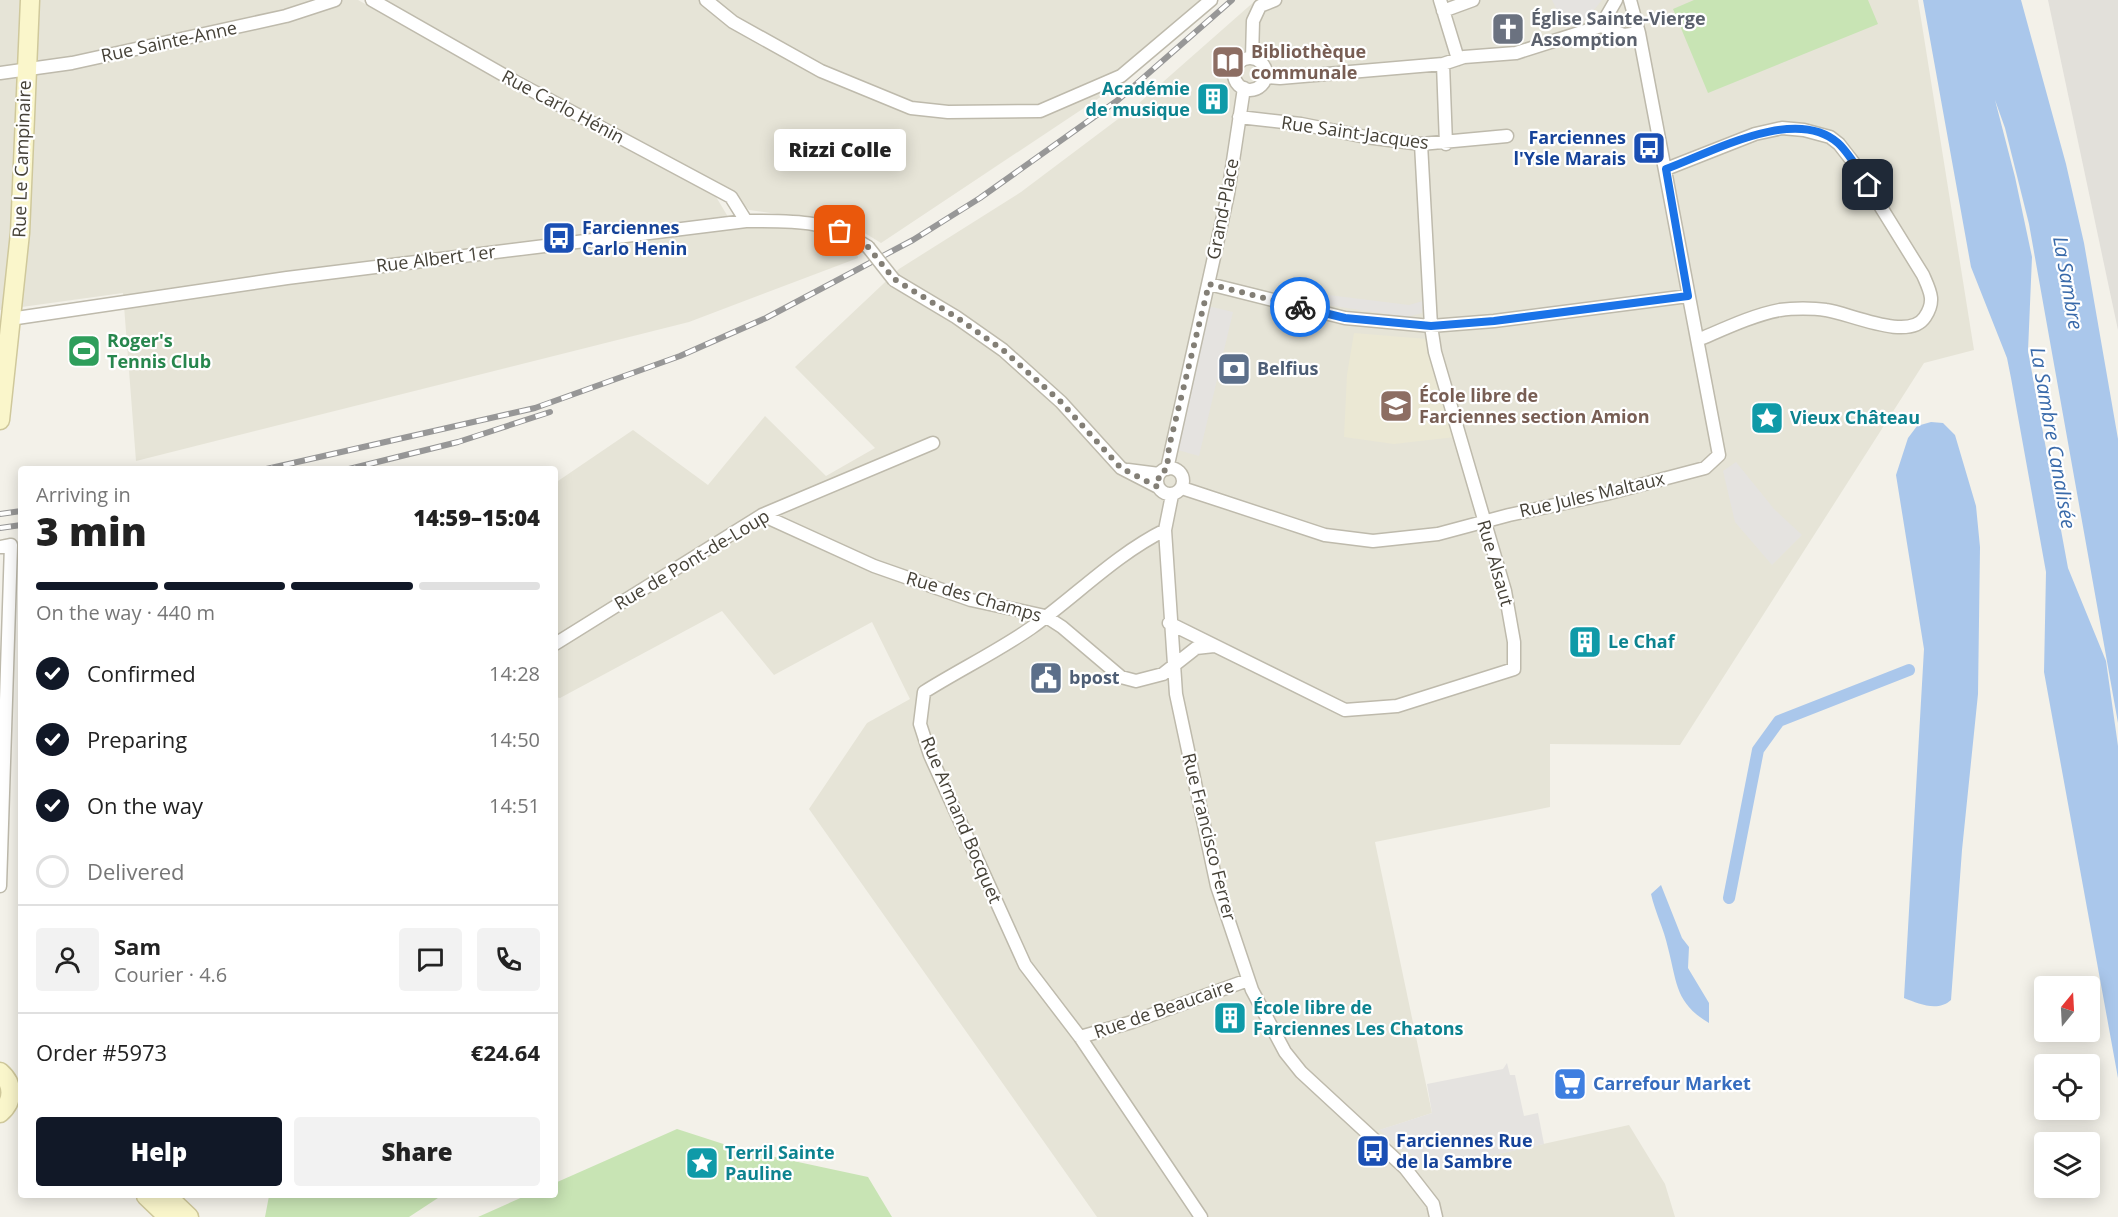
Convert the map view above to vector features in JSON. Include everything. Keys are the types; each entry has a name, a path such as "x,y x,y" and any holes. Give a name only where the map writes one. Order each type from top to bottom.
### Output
{"main road":[{"name":"Rue Le Campinaire","path":"0,420 5,386 5,319 20,233 30,0"},
{"path":"8,1110 10,1084"},
{"path":"148,1198 168,1217"},
{"path":"169,1198 189,1217"}],"street":[{"name":"Rue Sainte-Anne","path":"0,72 72,63 286,16 335,0"},
{"name":"Rue Carlo Hénin","path":"372,0 526,87 731,197 746,221"},
{"path":"706,0 733,22 821,71 911,108 948,112 1040,111 1122,76 1211,0"},
{"path":"1252,58 1253,21 1260,6 1275,0"},
{"path":"1458,59 1441,5 1473,0"},
{"path":"1601,27 1616,0"},
{"path":"1630,0 1639,33 1698,340 1780,310 1825,309 1886,325 1910,327 1923,321 1932,308 1932,294 1923,275 1853,162 1839,144 1830,137 1804,130 1782,128 1755,134 1666,169"},
{"path":"1266,77 1280,78 1443,63 1458,59 1516,53 1601,27 1624,35 1639,33"},
{"path":"1252,58 1263,64 1266,77 1257,88 1244,88 1234,77 1235,67 1242,60 1252,58"},
{"path":"1443,63 1446,144"},
{"name":"Grand-Place","path":"1167,484 1169,447 1209,284 1228,194 1244,88"},
{"name":"Rue Saint-Jacques","path":"1239,117 1301,124 1356,136 1421,144 1446,144 1507,136"},
{"name":"Rue Alsaut","path":"1169,623 1345,710 1397,706 1514,669 1514,642 1505,591 1435,352 1431,326 1421,144"},
{"name":"Rue Albert 1er","path":"5,319 287,278 746,221 801,222 829,226 868,247 894,279 956,317 1011,357 1061,402 1121,468"},
{"path":"1209,284 1345,318 1431,326 1494,321 1688,296"},
{"name":"Rue Jules Maltaux","path":"1121,468 1325,535 1351,541 1438,534 1705,468 1719,455 1698,340"},
{"name":"Rue de Pont-de-Loup","path":"558,642 762,515 933,443"},
{"name":"Rue Francisco Ferrer","path":"1167,484 1165,530 1169,623 1176,694 1217,886 1248,980 1285,1052 1301,1072 1405,1168 1433,1204 1436,1217"},
{"name":"Rue des Champs","path":"762,515 874,566 971,600 1045,616 1062,627 1121,677 1137,681 1152,679 1173,667"},
{"name":"Rue Armand Bocquet","path":"1165,530 1146,539 1030,628 924,692 920,724 953,811 1025,965 1080,1037 1201,1217"},
{"path":"0,548 11,545 0,886"},
{"path":"1173,667 1182,657 1196,648 1216,646"},
{"name":"Rue de Beaucaire","path":"1080,1037 1132,1022 1248,980"}],"shaded area":[{"path":"0,0 358,0 715,195 734,227 797,226 836,235 857,250 858,258 689,322 136,461 123,293 0,310"},
{"path":"383,0 1206,0 1117,86 881,243 850,224 749,210 730,191"},
{"path":"1256,0 1918,0 1974,350 1924,363 1680,745 1550,744 1550,807 1375,842 1432,1113 1380,1130 1430,1169 1629,1125 1665,1184 1675,1217 1097,1217 809,809 867,723 910,699 872,622 774,675 722,611 558,698 558,481 633,430 708,485 765,416 826,476 875,448 795,367 899,269 1021,192 1138,104"},
{"path":"1552,0 1602,0 1581,26 1565,27"},
{"path":"2048,0 2118,0 2118,330"},
{"path":"1296,291 1409,305 1423,301 1422,313 1407,317 1293,300"},
{"path":"1208,306 1233,312 1199,456 1174,449"},
{"name":"École libre de Farciennes section Amion","path":"1354,333 1427,339 1455,437 1394,444 1344,437 1347,375"},
{"path":"1736,462 1774,509 1802,535 1772,565 1735,522 1723,471"},
{"path":"1507,1063 1510,1075 1515,1075 1524,1116 1538,1113 1544,1144 1430,1169 1379,1130 1432,1113 1427,1084 1503,1069"}],"green space":[{"path":"1694,0 1868,0 1878,24 1708,93 1673,9"},
{"name":"Terril Sainte Pauline","path":"677,1129 742,1150 868,1177 892,1217 478,1217 521,1198 558,1198 558,1182"},
{"path":"269,1198 438,1198 409,1217 265,1217"}],"water":[{"name":"La Sambre","path":"1923,0 2021,0 2066,164 2084,243 2118,439 2118,723 2029,224 2005,128 1995,100 2015,177 2032,257 2028,351 2068,568 2106,661 2118,746 2118,1078 2044,672 2046,572 2011,378 2007,358 1971,267"},
{"path":"1931,422 1943,423 1955,435 1976,506 1980,547 1978,694 1962,850 1951,1000 1940,1006 1922,1004 1904,998 1924,649 1896,475 1908,438 1917,426"},
{"path":"1661,885 1682,938 1689,947 1688,968 1709,1003 1709,1023 1690,1008 1679,991 1651,894"}],"waterway":[{"path":"1729,898 1758,750 1779,721 1909,670"}],"railway":[{"path":"280,466 535,408 680,356 766,318 913,240 980,198 1118,100 1232,0"},
{"path":"361,466 458,442 550,412"},
{"path":"0,514 18,511"},
{"path":"0,528 18,525"}],"way so far":[{"path":"840,231 868,247 894,279 956,317 1003,350 1061,402 1121,468 1158,487 1159,474 1167,469 1169,447 1209,284 1300,307"}],"place":[{"name":"Église Sainte-Vierge Assomption","path":"1508,29"},
{"name":"Bibliothèque communale","path":"1228,62"},
{"name":"Académie de musique","path":"1213,99"},
{"name":"Farciennes l'Ysle Marais","path":"1649,148"},
{"name":"Rizzi Colle","path":"840,231"},
{"name":"Farciennes Carlo Henin","path":"559,238"},
{"name":"Roger's Tennis Club","path":"84,351"},
{"name":"Belfius","path":"1234,369"},
{"name":"École libre de Farciennes section Amion","path":"1396,406"},
{"name":"Vieux Château","path":"1767,418"},
{"name":"Le Chaf","path":"1585,642"},
{"name":"bpost","path":"1046,678"},
{"name":"École libre de Farciennes Les Chatons","path":"1230,1018"},
{"name":"Carrefour Market","path":"1570,1084"},
{"name":"Farciennes Rue de la Sambre","path":"1373,1151"},
{"name":"Terril Sainte Pauline","path":"702,1163"}],"route":[{"path":"1300,307 1345,318 1431,326 1494,321 1688,296 1666,169 1762,132 1782,128 1804,130 1830,137 1839,144 1868,185"}],"water label":[{"name":"La Sambre Canalisée","path":"2053,438"}]}
